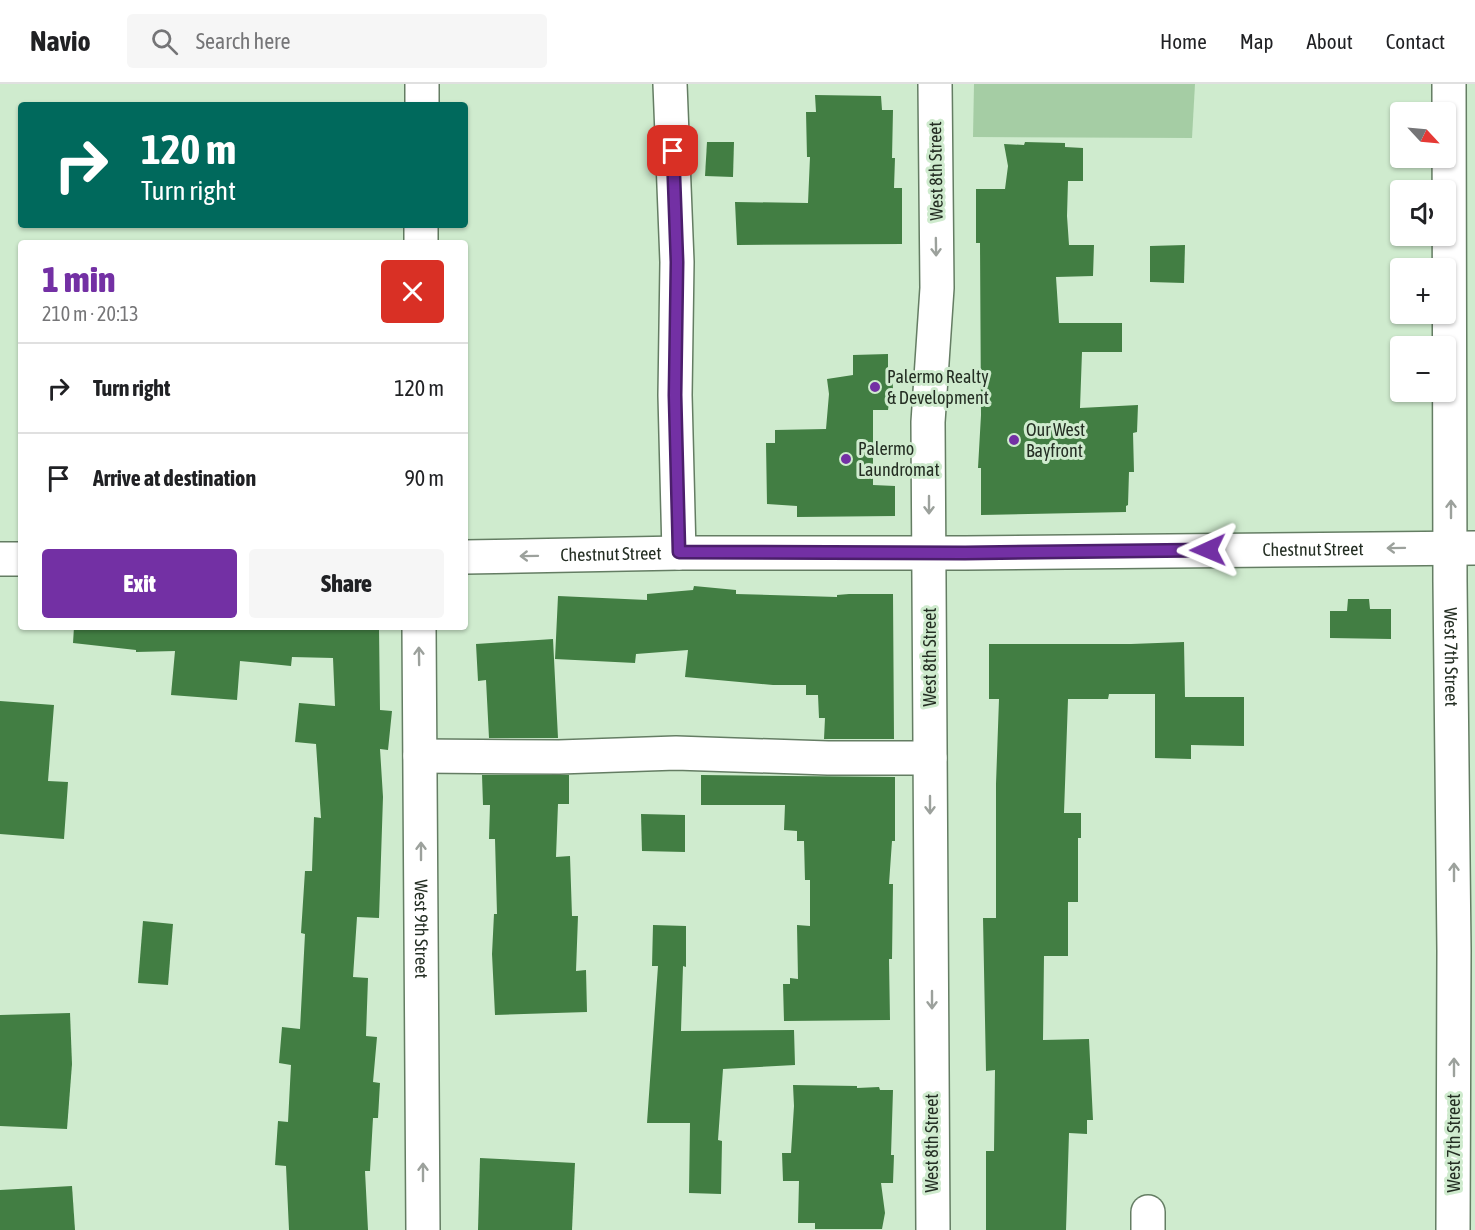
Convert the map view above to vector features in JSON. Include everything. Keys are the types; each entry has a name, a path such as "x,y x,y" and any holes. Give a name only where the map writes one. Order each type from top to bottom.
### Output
{"street":[{"path":"422,84 422,102"},
{"path":"670,84 677,262 675,395 679,552"},
{"name":"West 8th Street","path":"933,1230 928,422 937,288 935,84"},
{"name":"West 7th Street","path":"1449,84 1463,548 1454,928 1453,1230"},
{"name":"Chestnut Street","path":"468,557 679,552 1463,548"},
{"path":"0,559 18,558"},
{"name":"West 9th Street","path":"419,630 423,1230"},
{"path":"420,756 559,757 676,753 828,758 930,758"}],"green space":[{"path":"974,84 1195,84 1192,138 973,137"}],"building":[{"path":"815,95 881,96 882,110 893,110 894,188 902,188 902,244 737,245 735,202 808,203 810,157 807,157 806,112 816,112"},
{"path":"707,142 734,142 733,177 705,176"},
{"path":"1025,142 1065,143 1065,147 1083,148 1083,181 1068,181 1069,245 1094,245 1093,276 1056,277 1059,323 1122,323 1122,352 1082,352 1080,408 1138,405 1137,432 1133,433 1134,472 1129,472 1126,512 981,515 981,468 978,468 981,415 980,243 976,243 976,189 1005,189 1008,166 1004,144 1024,145"},
{"path":"1185,245 1184,283 1150,282 1150,246"},
{"path":"888,354 888,369 892,370 892,403 889,403 888,410 873,410 873,485 895,486 895,516 797,517 797,506 767,504 766,443 775,443 775,430 826,429 829,394 827,379 853,375 853,355"},
{"path":"694,586 736,590 736,594 837,597 837,595 849,594 893,594 894,739 824,739 825,718 819,718 818,695 806,695 806,685 773,685 685,677 688,650 636,654 635,663 555,659 558,596 647,600 647,594 693,590"},
{"path":"1348,599 1369,599 1370,609 1391,609 1391,639 1330,638 1330,611 1347,611"},
{"path":"74,630 379,630 380,710 392,711 388,750 380,749 383,797 379,918 357,917 353,977 368,978 366,1036 377,1037 373,1082 380,1083 378,1118 373,1118 370,1171 365,1171 368,1230 289,1230 286,1166 275,1165 278,1121 288,1122 291,1065 279,1063 282,1027 300,1029 305,934 301,933 305,871 312,871 314,817 321,818 316,744 295,742 299,703 335,706 333,658 292,657 291,666 240,661 237,700 171,695 175,651 136,652 136,650 73,643"},
{"path":"553,639 558,738 489,738 486,680 478,681 476,644"},
{"path":"1184,642 1185,697 1244,697 1244,746 1191,745 1191,759 1155,758 1155,694 1109,694 1108,699 1068,699 1064,813 1081,813 1081,838 1078,838 1078,902 1068,902 1068,956 1044,956 1043,1040 1089,1039 1093,1120 1087,1120 1087,1134 1069,1133 1066,1230 986,1230 986,1151 994,1151 995,1070 986,1071 983,918 996,918 996,784 999,699 989,699 989,644"},
{"path":"0,701 54,705 48,781 68,782 64,839 0,834"},
{"path":"482,775 569,775 569,804 558,804 556,857 570,856 572,916 578,916 576,971 586,970 587,1012 495,1015 492,954 494,914 497,914 495,839 489,839 490,805 483,805"},
{"path":"701,775 895,777 895,841 892,841 889,884 893,884 892,959 889,959 890,1020 784,1021 783,984 790,984 790,978 798,979 797,925 810,926 810,880 805,880 804,841 797,841 797,831 784,830 785,805 701,805"},
{"path":"641,814 685,815 685,852 642,851"},
{"path":"143,921 173,924 168,985 138,983"},
{"path":"653,925 686,926 686,967 683,966 681,1031 794,1030 795,1065 723,1069 718,1140 722,1141 721,1194 689,1193 690,1123 647,1123 658,966 652,966"},
{"path":"70,1013 72,1064 67,1129 0,1126 0,1015"},
{"path":"793,1085 879,1087 880,1090 893,1090 891,1155 894,1155 893,1183 881,1183 885,1213 882,1229 815,1229 815,1223 798,1223 799,1181 783,1181 782,1153 791,1153"},
{"path":"480,1158 575,1163 572,1230 478,1230"},
{"path":"72,1186 75,1230 0,1230 0,1190"}],"place":[{"name":"Palermo Realty & Development","path":"875,387"},
{"name":"Our West Bayfront","path":"1014,440"},
{"name":"Palermo Laundromat","path":"846,459"}],"route":[{"path":"673,151 677,262 675,395 679,552 965,553 1208,550"}]}
